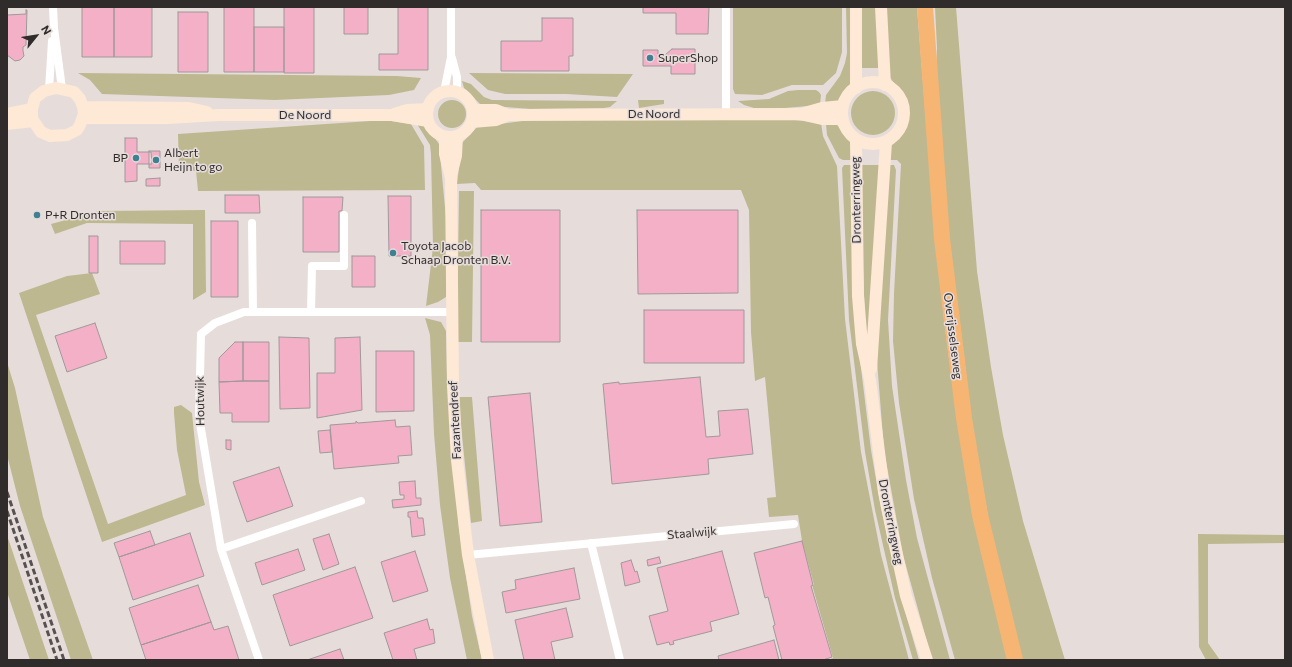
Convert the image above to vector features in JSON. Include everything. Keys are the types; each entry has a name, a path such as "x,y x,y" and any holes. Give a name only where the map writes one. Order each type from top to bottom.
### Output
{"highway":[{"name":"Overijsselseweg","path":"925,7 942,239 964,418 980,515 1015,660"}],"main road":[{"path":"856,7 856,88"},
{"path":"881,7 885,85"},
{"path":"870,83 885,85 897,93 901,99 904,113 901,127 892,138 886,142 876,144 866,143 856,139 846,127 843,119 843,106 850,93 856,88 870,83"},
{"path":"62,89 68,90 77,95 83,113 77,130 67,135 50,136 40,132 33,121 32,108 36,98 49,90 62,89"},
{"path":"444,92 457,92 467,99 473,110 472,122 468,130 451,136 436,133 428,114 432,100 444,92"},
{"name":"De Noord","path":"800,114 822,108 843,106"},
{"path":"7,114 32,108"},
{"name":"De Noord","path":"83,113 168,118 218,115 392,115 407,110 428,114"},
{"name":"De Noord","path":"473,110 496,110 508,115"},
{"name":"De Noord","path":"472,122 496,120 508,115 800,114 822,119 843,119"},
{"path":"7,124 33,121"},
{"name":"Fazantendreef","path":"451,136 445,154 451,178 453,386 457,460 468,555 488,660"},
{"name":"Dronterringweg","path":"856,139 858,296 862,344 870,380 886,506 906,596 927,660"},
{"name":"Dronterringweg","path":"870,380 874,344 886,142"}],"street":[{"path":"53,7 54,28 62,89"},
{"path":"444,92 451,57 452,7"},
{"path":"726,7 726,114"},
{"path":"49,90 54,28"},
{"path":"451,57 457,77 457,92"},
{"path":"311,312 312,266 344,266 344,215"},
{"path":"252,223 253,312"},
{"name":"Houtwijk","path":"259,660 221,548 199,417 201,334 215,323 244,312 452,312"},
{"path":"221,548 361,501"},
{"name":"Staalwijk","path":"468,555 794,524"},
{"path":"591,543 620,660"}],"shaded area":[{"path":"733,7 842,7 842,52 836,73 823,85 792,85 762,95 735,94 733,89"},
{"path":"846,7 852,7 851,84 838,101 825,104 826,95 840,76 845,63 847,53"},
{"path":"859,7 877,7 880,68 859,68"},
{"path":"884,7 917,7 935,234 945,328 956,409 977,530 1008,660 955,660 932,578 914,499 899,403 893,341 901,164 897,160 889,160 891,146 902,132 907,122 908,108 905,99 889,76"},
{"path":"935,7 956,7 977,271 991,367 1003,435 1023,521 1065,660 1022,660 992,539 973,431 948,227 936,73 937,48"},
{"path":"78,73 397,76 421,78 414,90 389,95 275,100 102,94 90,80"},
{"path":"469,73 633,74 617,97 566,94 505,94 488,90"},
{"path":"462,81 471,84 484,97 492,100 617,101 610,107 604,108 530,109 481,105 464,88"},
{"path":"816,90 819,92 821,95 820,105 785,108 754,108 744,105 738,101 769,99 788,91"},
{"path":"873,91 885,95 891,101 895,113 891,125 885,131 873,135 861,131 855,125 851,113 855,101 861,95"},
{"path":"452,100 462,104 466,114 462,124 452,128 442,124 438,114 442,104"},
{"path":"638,100 664,100 664,104 639,108"},
{"path":"786,119 821,123 823,136 837,166 845,319 861,452 881,555 909,660 828,660 833,658 812,585 814,585 802,541 798,515 769,517 767,498 776,497 765,377 755,381 751,332 749,210 741,190 481,190 475,183 457,184 462,143 477,127 530,120"},
{"path":"385,120 411,124 424,146 425,190 198,191 196,171 179,169 178,134"},
{"path":"417,124 421,124 429,130 439,144 446,218 446,297 438,302 426,306 433,247 431,154 430,145"},
{"path":"826,124 837,125 846,133 850,141 852,160 843,160 839,158 827,135"},
{"path":"844,165 852,165 860,360 871,450 881,508 901,597 919,660 913,660 895,598 875,510 865,452 849,320 842,168"},
{"path":"859,165 881,165 870,346 866,346"},
{"path":"889,165 894,165 896,170 888,320 892,386 906,480 917,538 950,660 932,660 903,555 884,450 877,361"},
{"path":"459,191 474,191 472,342 457,342"},
{"path":"205,210 206,292 193,300 193,224 87,223 55,234 51,224 99,211"},
{"path":"92,273 100,294 36,315 108,524 186,495 177,450 174,413 174,407 181,405 192,413 199,482 205,505 102,542 19,293 67,276"},
{"path":"425,318 441,322 446,331 447,377 459,529 472,616 482,660 467,660 450,578 440,505 434,434 430,335"},
{"path":"7,362 15,388 43,517 93,660 71,660 20,506 7,455"},
{"path":"458,397 472,397 482,521 471,523"},
{"path":"1198,534 1285,535 1285,543 1208,544 1208,643 1220,660 1206,660 1199,647"},
{"path":"7,536 49,660 30,660 7,592"}],"building":[{"path":"82,7 114,7 114,57 82,57"},
{"path":"114,7 152,7 152,57 114,57"},
{"path":"224,7 254,7 254,72 224,72"},
{"path":"284,7 314,7 314,73 284,73"},
{"path":"344,7 368,7 368,34 344,34"},
{"path":"398,7 428,7 428,70 379,70 379,54 398,54"},
{"path":"643,7 709,7 708,34 676,34 676,13 643,13"},
{"path":"27,10 26,45 23,47 24,56 20,60 15,61 7,55 7,15 26,14"},
{"path":"178,12 208,12 208,72 178,72"},
{"path":"542,18 573,18 573,56 569,56 569,71 501,71 501,41 542,41"},
{"path":"254,27 284,27 284,72 254,72"},
{"path":"672,49 695,49 695,74 671,74 671,66 643,66 643,50 658,50 658,54 665,55"},
{"path":"125,138 137,138 137,152 151,152 152,164 137,164 137,181 125,182"},
{"path":"149,151 160,151 160,168 149,168"},
{"path":"160,178 160,186 146,186 146,179"},
{"path":"225,195 259,195 260,213 225,213"},
{"path":"388,196 411,196 411,256 389,256"},
{"path":"303,197 343,197 342,211 339,211 339,252 303,252"},
{"path":"481,210 560,210 560,342 481,342"},
{"path":"637,210 738,210 738,293 638,294"},
{"path":"211,221 238,221 238,297 211,297"},
{"path":"89,236 98,236 98,273 89,273"},
{"path":"120,241 165,241 165,264 120,264"},
{"path":"352,256 375,256 375,287 352,287"},
{"path":"644,310 744,310 744,363 644,363"},
{"path":"95,323 107,358 67,372 55,336"},
{"path":"279,337 309,338 310,408 280,409"},
{"path":"360,337 362,410 317,418 317,373 335,373 335,338"},
{"path":"235,342 243,342 243,381 219,382 219,358"},
{"path":"243,342 269,342 269,381 243,381"},
{"path":"376,351 414,351 414,411 376,412"},
{"path":"700,377 706,437 720,436 718,411 748,409 753,454 708,459 709,474 612,484 603,384"},
{"path":"269,381 269,422 232,422 232,413 220,413 219,382"},
{"path":"530,393 542,522 500,526 488,397"},
{"path":"395,420 396,427 410,426 412,455 398,456 399,463 334,469 330,425 356,423 356,421 358,423"},
{"path":"330,430 332,452 320,453 318,431"},
{"path":"226,440 231,440 231,450 226,449"},
{"path":"279,467 293,506 247,522 233,482"},
{"path":"415,481 416,498 421,498 421,505 393,508 392,500 404,499 404,495 400,495 399,482"},
{"path":"417,511 418,518 423,518 425,535 412,537 408,512"},
{"path":"150,531 155,545 119,557 114,543"},
{"path":"190,533 204,576 133,600 119,557"},
{"path":"329,534 339,564 323,570 313,539"},
{"path":"802,541 813,585 811,586 832,657 823,660 782,660 773,626 775,625 768,597 765,598 754,553"},
{"path":"298,549 305,570 262,585 255,563"},
{"path":"415,551 428,591 393,602 381,562"},
{"path":"722,551 739,614 710,622 712,631 673,641 674,644 670,645 669,642 657,645 649,616 668,611 657,568"},
{"path":"659,557 661,563 648,566 647,560"},
{"path":"631,560 635,572 637,571 640,582 625,586 621,563"},
{"path":"355,567 373,618 290,646 273,595"},
{"path":"574,568 580,599 506,613 502,592 516,589 515,580"},
{"path":"198,585 211,622 141,645 129,608"},
{"path":"566,608 573,637 551,642 555,660 524,660 515,620"},
{"path":"427,619 430,630 433,629 435,643 414,649 417,660 393,660 384,633"},
{"path":"211,622 214,630 228,626 239,660 146,660 141,645"},
{"path":"774,640 779,660 719,660 718,656"},
{"path":"340,649 344,660 307,660"}],"railway":[{"path":"7,492 64,660"},
{"path":"7,511 57,660"}],"place":[{"name":"SuperShop","path":"650,58"},
{"name":"BP","path":"136,158"},
{"name":"Albert Heijn to go","path":"156,160"},
{"name":"P+R Dronten","path":"37,215"},
{"name":"Toyota Jacob Schaap Dronten B.V.","path":"393,253"}]}
